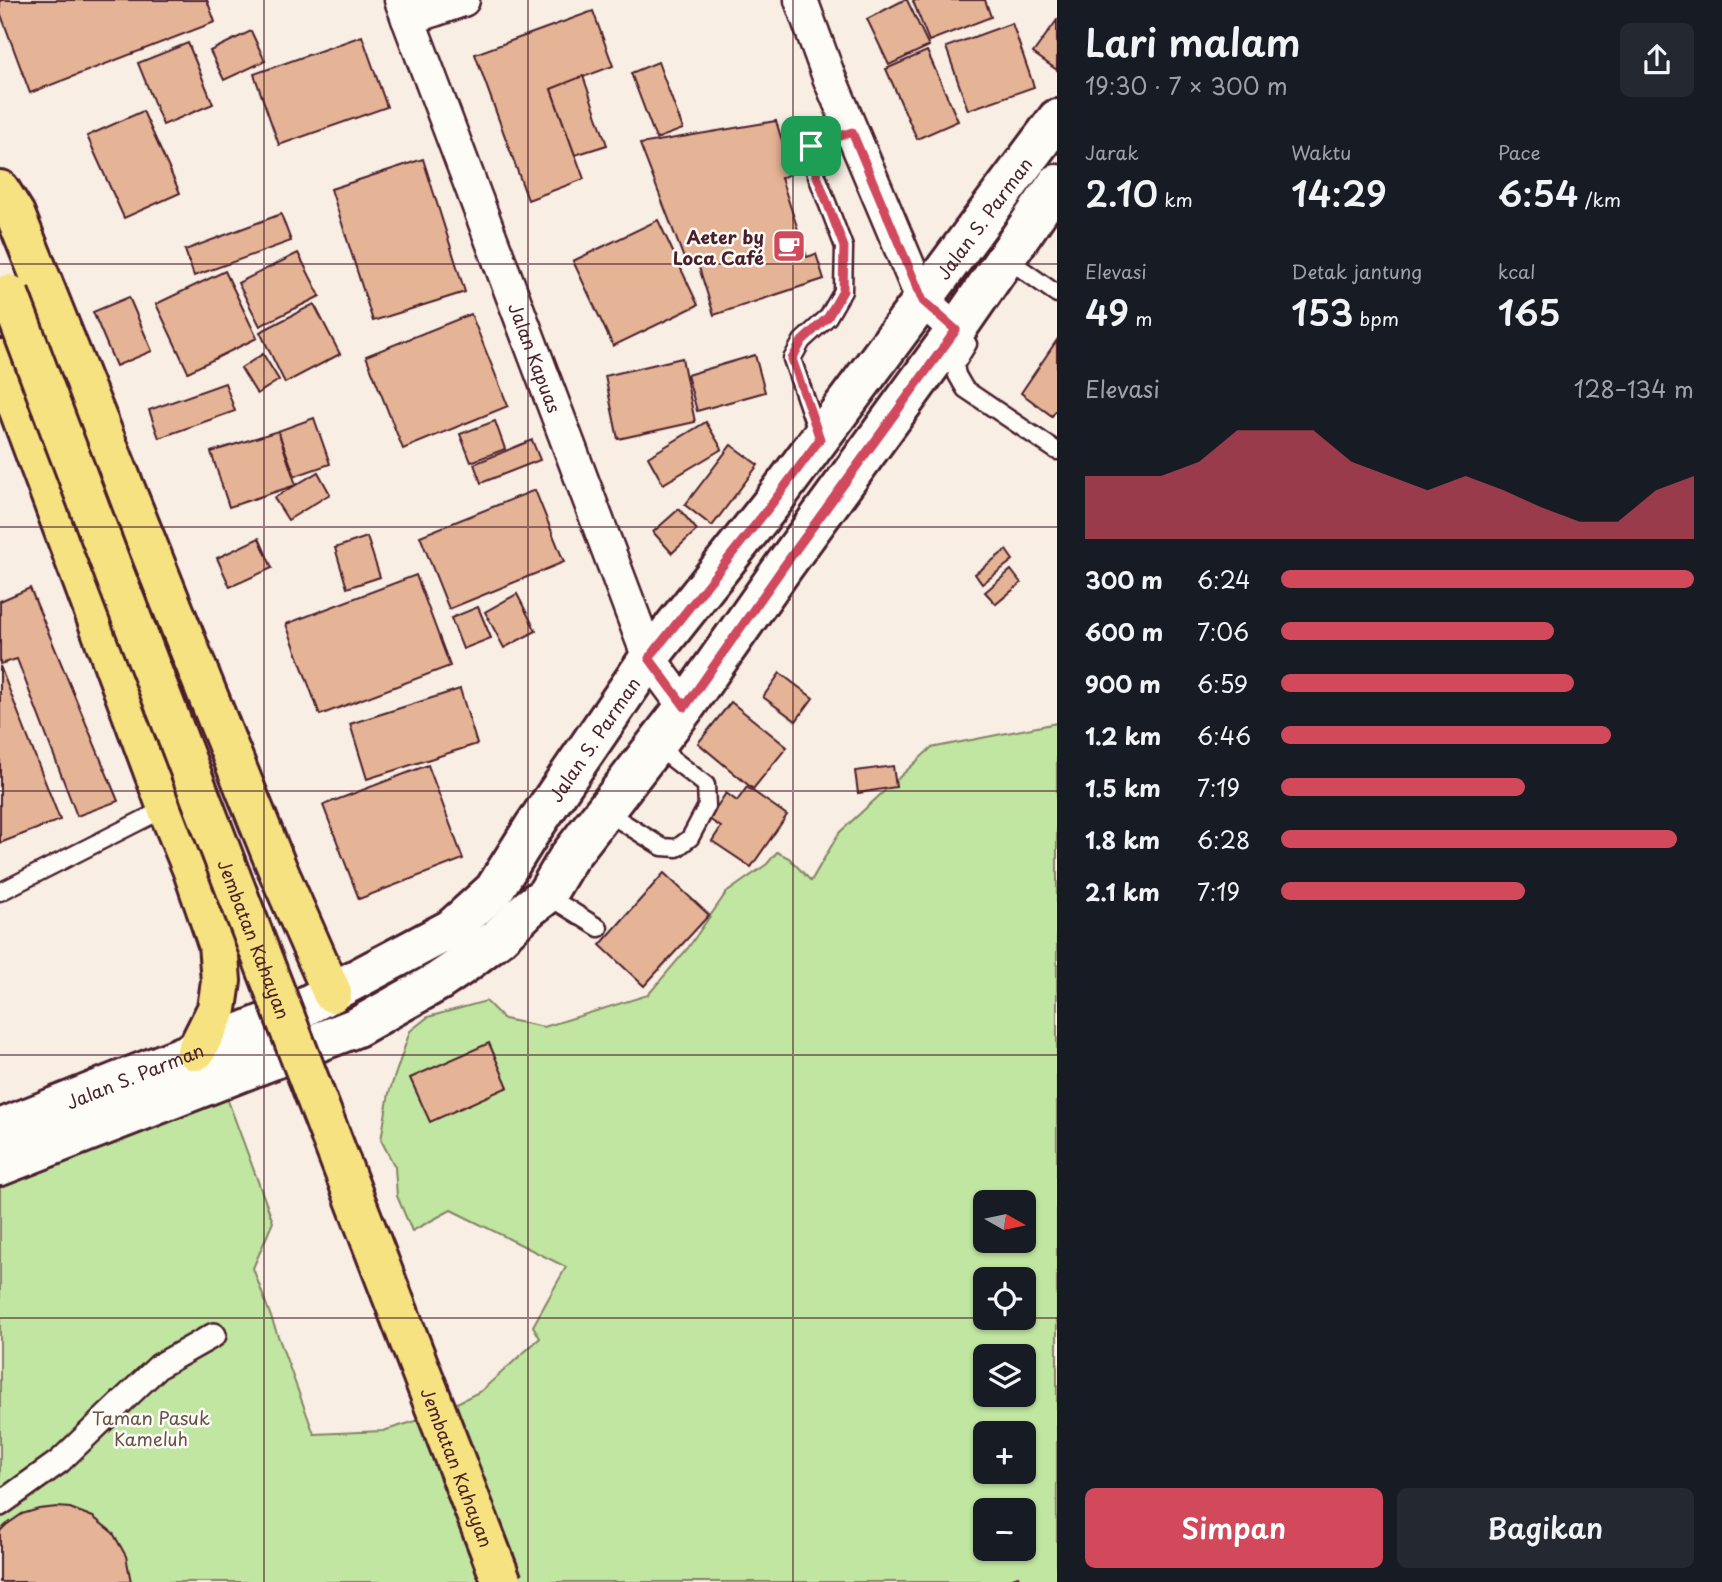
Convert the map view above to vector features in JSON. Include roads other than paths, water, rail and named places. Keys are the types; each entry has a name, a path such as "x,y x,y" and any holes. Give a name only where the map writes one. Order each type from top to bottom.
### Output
{"highway":[{"path":"0,190 15,214 277,868 332,993"},
{"name":"Jembatan Kahayan","path":"5,282 502,1582"},
{"path":"0,359 218,944 221,981 217,1009 196,1051"},
{"path":"193,871 223,892 247,894 258,891 271,880 277,868"}],"main road":[{"name":"Jalan S. Parman","path":"0,1129 300,1009 452,929 494,890 649,658 771,505 1057,119"},
{"name":"Jalan S. Parman","path":"0,1166 357,1027 464,964 546,895 568,858 685,707 784,566 1013,269 1057,184"}],"street":[{"path":"404,10 463,0"},
{"path":"801,0 829,77 923,301 965,332"},
{"name":"Jalan Kapuas","path":"404,10 649,658 685,707"},
{"path":"0,1504 60,1461 159,1366 214,1335"}],"lane":[{"path":"820,439 792,359 802,341 828,317 843,291 844,247 809,155 811,146 852,132"},
{"path":"1013,269 1057,294"},
{"path":"965,332 955,365 965,388 1057,451"},
{"path":"605,811 662,848 677,848 690,838 706,806 706,785 656,746"},
{"path":"0,892 152,815 166,805"},
{"path":"546,895 599,928"}],"place":[{"name":"Aeter by Loca Café","path":"789,246"}],"park label":[{"name":"Taman Pasuk Kameluh","path":"151,1427"}]}
